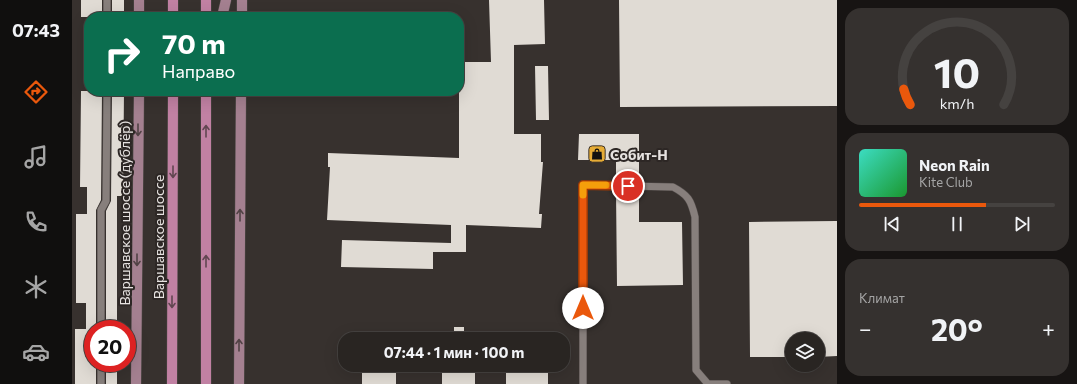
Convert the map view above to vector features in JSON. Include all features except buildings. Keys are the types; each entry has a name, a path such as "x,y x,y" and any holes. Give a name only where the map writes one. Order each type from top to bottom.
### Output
{"main road":[{"path":"139,0 139,12"},
{"path":"173,0 173,12"},
{"path":"206,0 206,12"},
{"path":"223,12 226,0"},
{"path":"242,0 242,12"},
{"name":"Варшавское шоссе (дублёр)","path":"136,384 139,96"},
{"name":"Варшавское шоссе","path":"172,384 173,96"},
{"path":"206,96 206,384"},
{"path":"239,384 241,96"}],"lane":[{"path":"107,0 107,12"},
{"path":"101,320 101,210 106,201 107,96"},
{"path":"583,384 583,185 673,187 686,194 692,205 695,217 696,370 708,384 727,384"},
{"path":"101,372 101,384"}],"slow traffic":[{"path":"583,195 583,185 606,185"}],"place":[{"name":"Собит-Н","path":"597,154"}],"route":[{"path":"583,308 583,185 628,186"}]}
